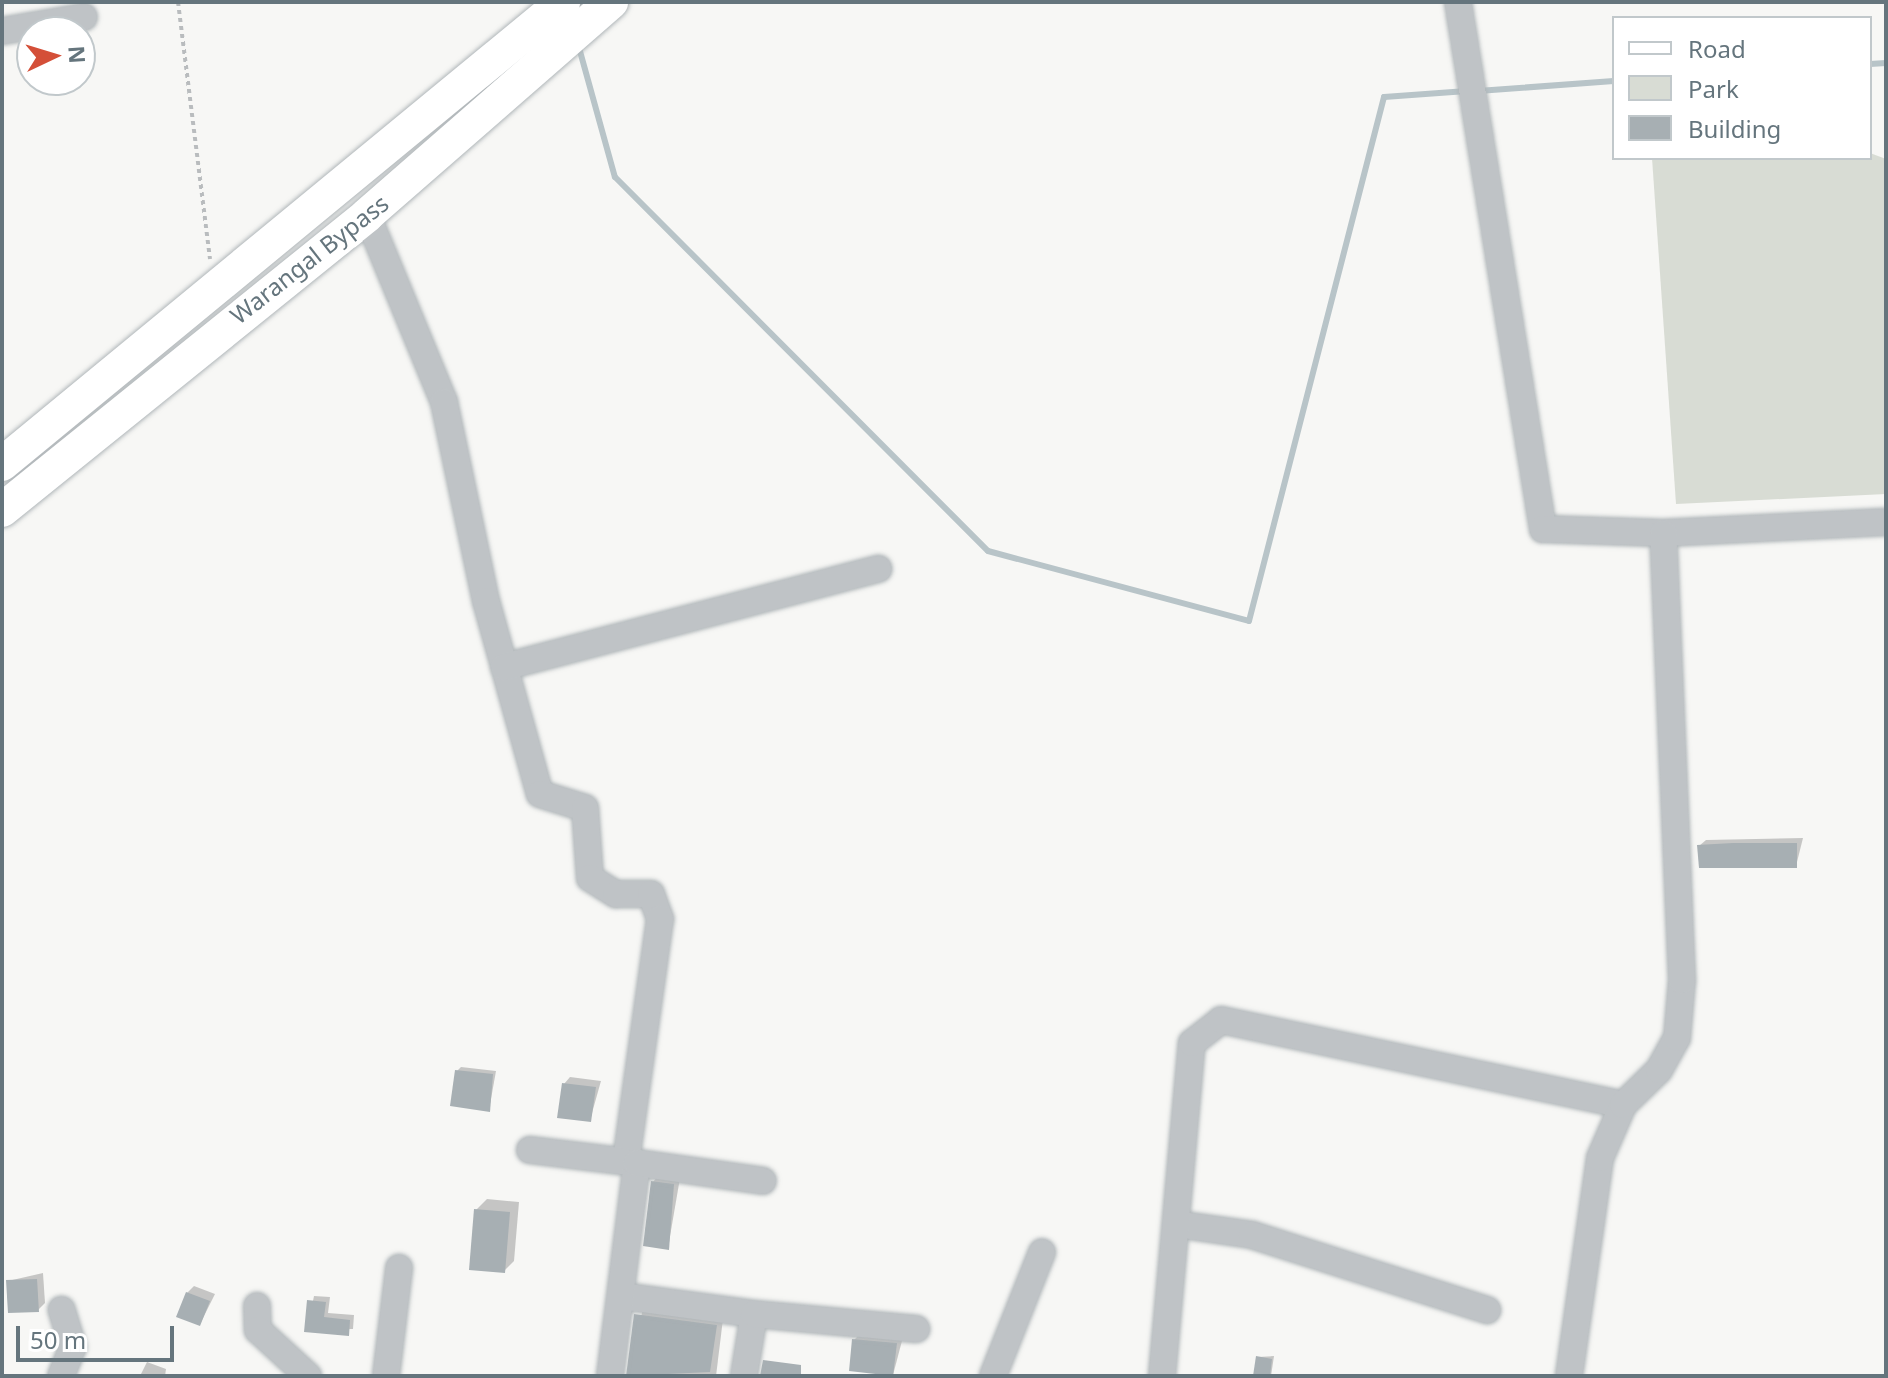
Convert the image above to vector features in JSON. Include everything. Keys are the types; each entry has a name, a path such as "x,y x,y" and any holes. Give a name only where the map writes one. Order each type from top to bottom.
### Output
{"main road":[{"name":"Warangal Bypass","path":"2,464 213,285 350,184 552,25 611,2"},
{"name":"Warangal Bypass","path":"2,510 367,215 552,25"}],"street":[{"path":"1458,2 1538,520 1557,532 1663,533 1886,522"},
{"path":"367,215 444,402 504,667 540,794 585,808 590,878 616,894 651,894 660,919 610,1376"},
{"path":"1569,1376 1600,1158 1623,1105 1659,1070 1677,1038 1682,980 1663,533"},
{"path":"504,667 878,569"},
{"path":"1162,1376 1192,1043 1221,1020 1623,1105"},
{"path":"530,1150 763,1181"},
{"path":"1176,1224 1252,1235 1487,1310"},
{"path":"993,1376 1042,1252"},
{"path":"386,1376 399,1268"},
{"path":"621,1296 754,1314 916,1329"},
{"path":"257,1306 258,1330 308,1376"},
{"path":"61,1376 73,1347 62,1310"},
{"path":"744,1376 754,1314"}],"path":[{"path":"178,2 213,285"}],"green space":[{"path":"1872,154 1886,159 1886,494 1676,504 1652,160 1872,160"}],"building":[{"path":"1797,843 1797,868 1699,868 1697,845"},
{"path":"455,1070 493,1074 490,1112 450,1106"},
{"path":"562,1083 596,1087 591,1122 557,1118"},
{"path":"651,1181 674,1184 669,1250 643,1246"},
{"path":"474,1209 510,1212 505,1273 469,1270"},
{"path":"37,1279 39,1312 8,1313 6,1280"},
{"path":"186,1292 210,1301 200,1326 176,1317"},
{"path":"307,1300 326,1302 324,1317 350,1320 349,1336 304,1332"},
{"path":"634,1314 717,1325 710,1372 626,1376"},
{"path":"852,1339 897,1343 893,1376 849,1371"},
{"path":"1256,1356 1272,1359 1270,1376 1253,1376"},
{"path":"763,1360 801,1365 801,1376 760,1376"}],"waterway":[{"path":"578,44 615,177 988,551 1249,621 1384,97 1467,91"},
{"path":"1872,64 1886,63"},
{"path":"1478,91 1612,81"}]}
